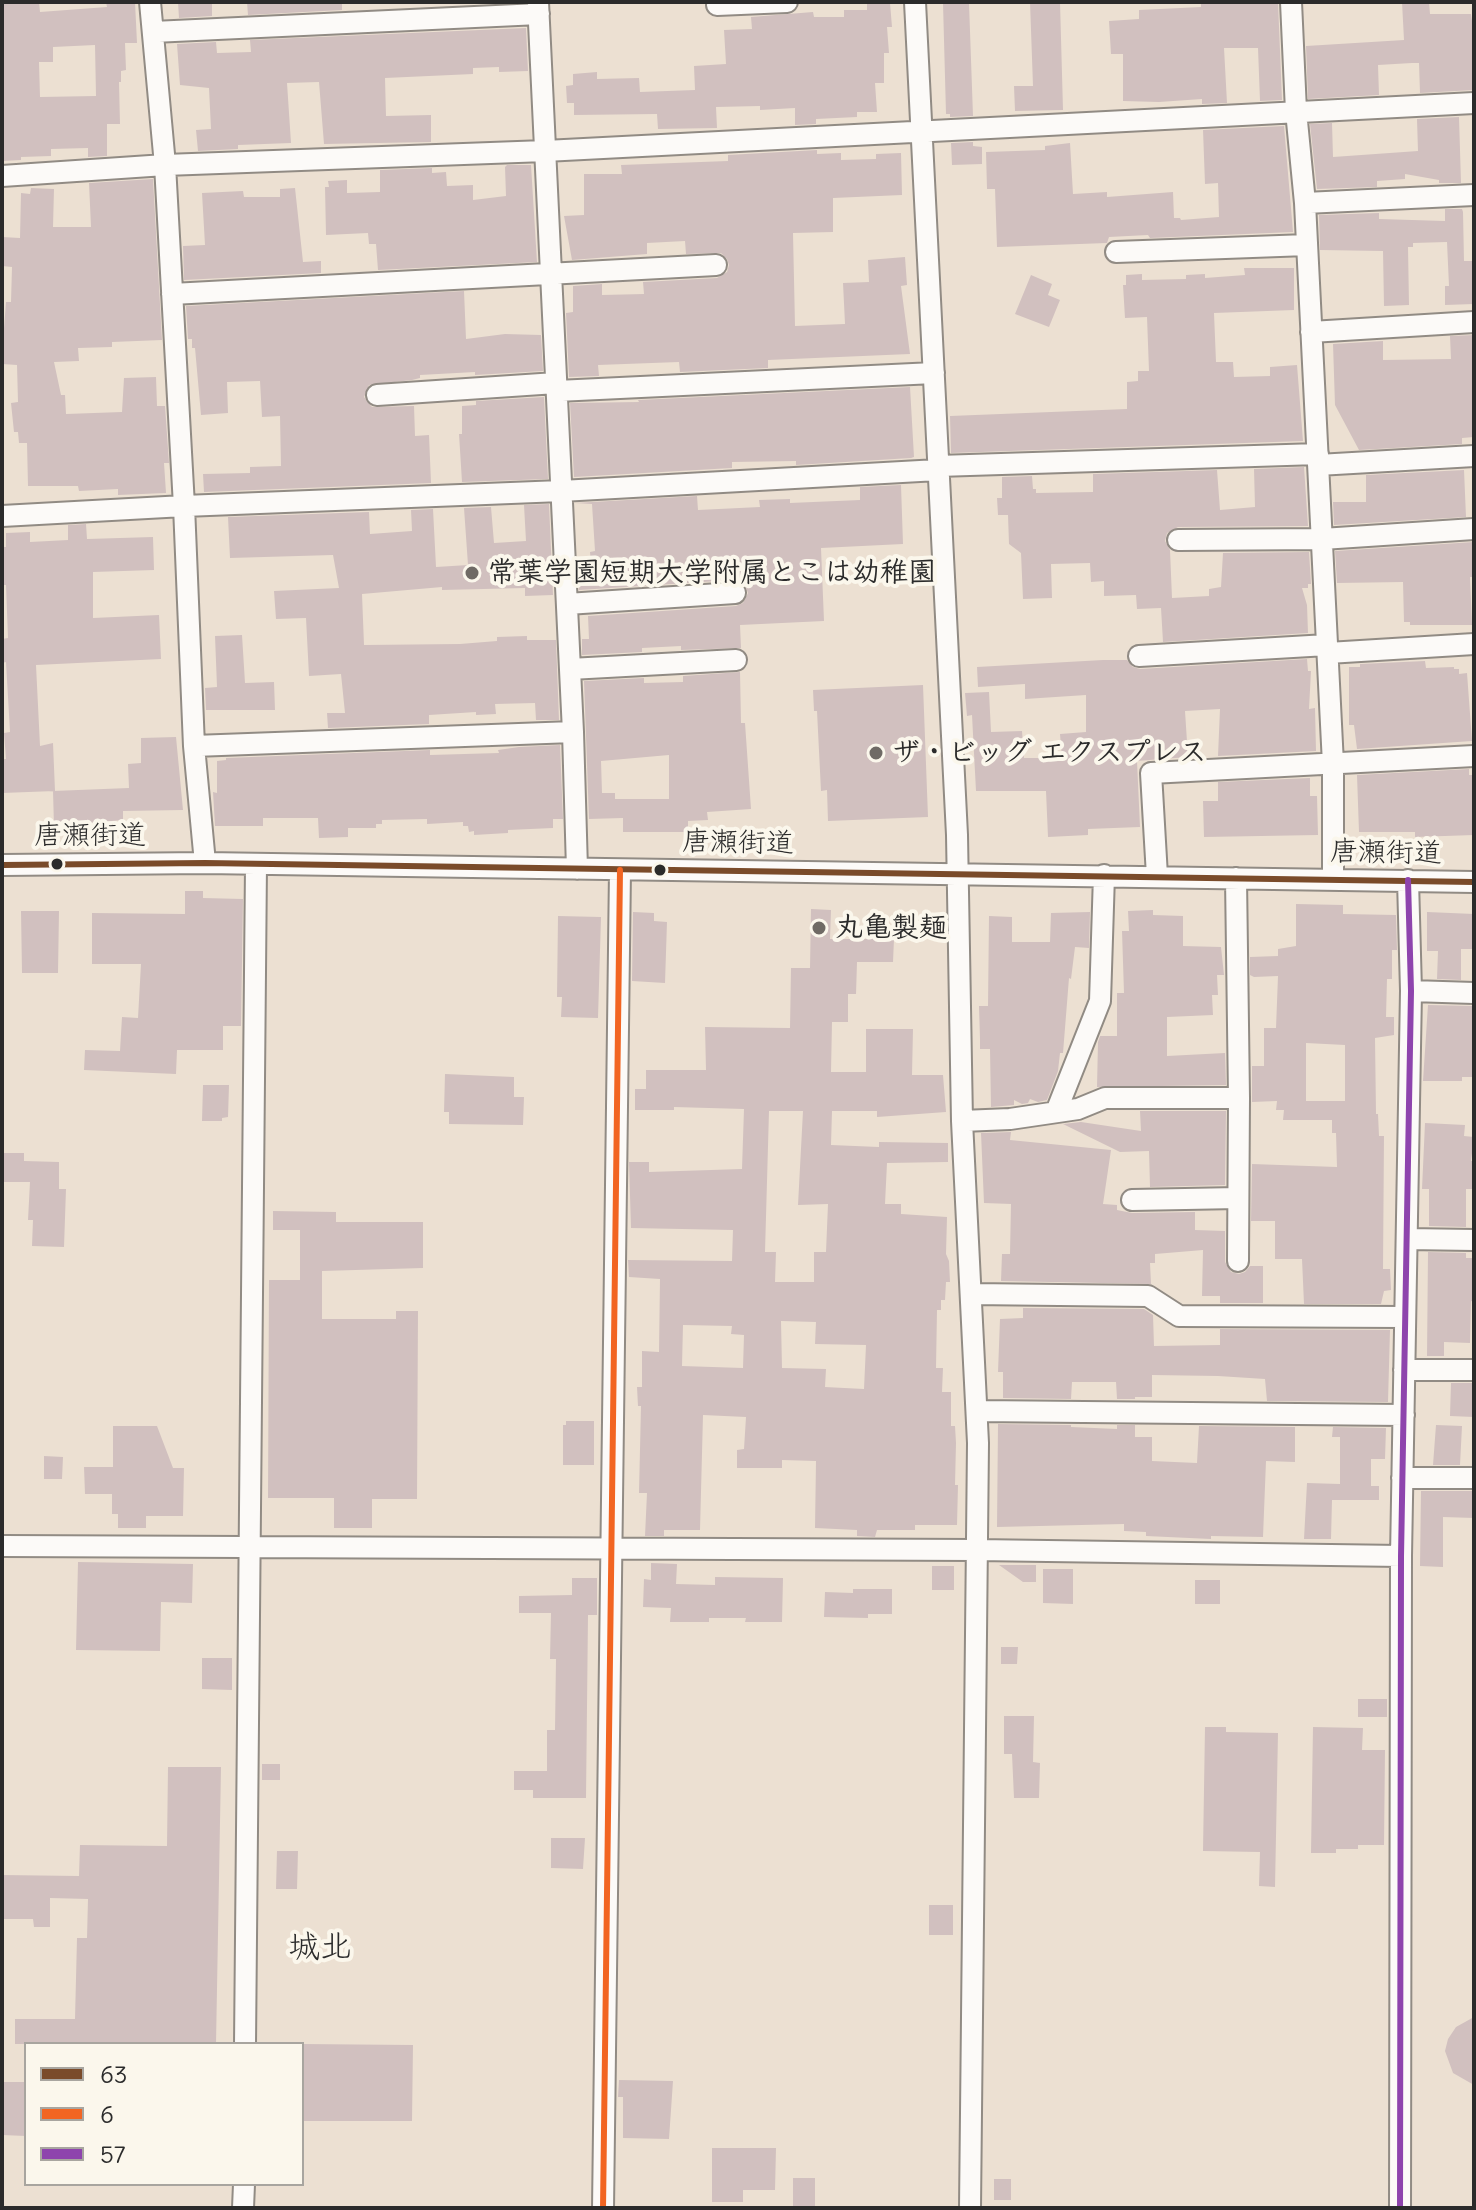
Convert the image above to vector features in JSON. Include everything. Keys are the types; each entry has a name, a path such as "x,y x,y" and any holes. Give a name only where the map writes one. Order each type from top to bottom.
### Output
{"street":[{"path":"150,2 165,165 194,746 205,863"},
{"path":"717,5 787,2"},
{"path":"915,2 957,873 962,1121 977,1411 970,2208"},
{"path":"1291,2 1296,111 1305,203 1328,649 1333,764 1333,880"},
{"path":"153,32 348,12 538,8 577,869"},
{"path":"2,176 165,165 545,151 1474,103"},
{"path":"1305,203 1474,195"},
{"path":"1116,252 1307,245"},
{"path":"172,294 716,265"},
{"path":"1311,332 1474,322"},
{"path":"377,395 934,373"},
{"path":"2,516 561,491 938,468 1474,456"},
{"path":"1178,540 1322,539 1474,529"},
{"path":"567,604 735,593"},
{"path":"1139,656 1474,644"},
{"path":"570,669 736,660"},
{"path":"194,746 573,732"},
{"path":"1157,876 1151,773 1474,756"},
{"name":"唐瀬街道","path":"2,865 205,863 1474,882"},
{"path":"245,2042 256,865"},
{"path":"603,2208 620,870"},
{"path":"1056,1112 1100,1001 1104,875"},
{"path":"1236,878 1238,1261"},
{"path":"1400,2208 1401,1556 1411,991 1408,880"},
{"path":"1411,991 1474,993"},
{"path":"962,1121 1010,1119 1078,1109 1105,1098 1239,1098"},
{"path":"1132,1200 1238,1198"},
{"path":"1407,1239 1474,1240"},
{"path":"971,1294 1148,1296 1179,1316 1405,1317"},
{"path":"1404,1370 1474,1370"},
{"path":"977,1411 1404,1415"},
{"path":"1402,1478 1474,1478"},
{"path":"2,1546 977,1550 1401,1556"},
{"path":"243,2208 244,2186"}],"building":[{"path":"2,2 39,2 40,12 107,7 106,2 135,2 137,43 125,43 126,70 121,71 119,82 120,124 107,124 107,156 88,157 88,148 51,149 51,156 2,161","holes":["95,45 96,96 40,97 39,62 53,62 53,47"]},
{"path":"178,2 212,2 212,16 179,18"},
{"path":"247,2 342,2 342,10 248,15"},
{"path":"1030,2 1060,2 1063,110 1015,111 1014,86 1033,86"},
{"path":"1278,2 1282,100 1260,101 1258,48 1224,48 1227,103 1202,104 1202,99 1123,101 1123,54 1111,54 1109,21 1139,19 1139,10 1201,7 1201,4"},
{"path":"1402,2 1429,2 1430,14 1471,14 1474,21 1474,90 1420,93 1419,63 1412,63 1378,65 1379,95 1308,99 1306,46 1404,40"},
{"path":"890,3 892,27 887,27 889,53 884,53 884,83 875,83 877,112 857,112 857,117 816,119 816,124 795,125 795,108 760,110 760,106 716,107 717,128 658,129 657,114 574,115 574,103 567,103 566,86 573,85 573,74 597,72 597,79 639,78 640,92 695,90 694,66 726,64 724,30 752,29 751,17 813,12 814,17 844,17 844,10 867,10 867,4"},
{"path":"943,3 969,3 973,116 950,117 946,114"},
{"path":"526,28 528,71 499,72 499,67 473,68 473,74 385,78 386,116 431,115 431,142 324,144 319,82 287,83 291,143 238,145 238,149 198,151 196,130 211,129 209,88 180,85 177,44 216,42 217,53 251,52 250,40"},
{"path":"1459,117 1461,183 1439,183 1439,180 1405,174 1405,179 1377,181 1377,187 1317,189 1310,124 1332,123 1333,157 1418,151 1417,119"},
{"path":"1284,126 1293,232 1150,238 1148,235 1109,237 1107,243 997,247 995,189 987,189 986,152 1045,150 1045,146 1070,143 1073,194 1107,192 1107,197 1173,192 1174,218 1219,217 1218,183 1205,184 1203,130"},
{"path":"973,142 973,146 982,147 982,164 952,165 951,143"},
{"path":"817,150 817,154 841,153 841,160 876,159 876,154 901,153 902,195 833,198 833,232 793,233 795,326 845,324 843,283 869,282 868,260 905,257 907,285 901,286 910,354 768,360 768,368 680,372 679,362 598,365 599,376 569,377 566,313 573,312 573,286 602,284 602,295 644,294 643,282 717,278 727,272 729,265 721,253 686,254 685,241 647,243 647,254 572,260 564,216 584,215 584,174 622,174 621,165 728,161 728,155"},
{"path":"507,165 531,165 537,262 378,270 376,244 369,244 368,233 326,235 325,187 329,187 328,181 347,180 347,193 380,192 380,170 432,168 432,173 446,172 447,186 473,185 473,200 506,196"},
{"path":"153,179 162,340 112,342 112,347 78,348 79,361 54,362 61,395 65,395 66,414 122,412 124,378 156,377 157,406 165,406 169,463 164,463 166,493 118,495 118,489 79,491 78,486 28,486 27,443 19,443 18,432 14,432 11,403 18,402 17,365 2,364 2,328 6,302 11,302 12,267 2,266 2,237 20,238 21,193 30,194 31,188 54,189 53,227 91,227 89,183"},
{"path":"295,188 303,262 321,261 321,273 184,280 183,246 205,245 202,193 243,191 244,197 280,197 280,189"},
{"path":"1445,209 1462,209 1463,212 1464,261 1474,261 1474,304 1445,305 1445,286 1449,286 1447,242 1413,243 1413,247 1408,247 1409,305 1384,306 1383,251 1320,250 1319,215 1379,213 1379,219 1445,221"},
{"path":"1244,268 1294,268 1294,310 1214,313 1216,362 1233,362 1234,377 1270,376 1270,367 1297,365 1303,441 951,453 950,416 1127,409 1127,382 1138,381 1138,371 1149,371 1147,317 1125,318 1123,285 1126,285 1126,275 1142,274 1142,280 1186,279 1186,275 1205,274 1205,278 1245,275"},
{"path":"1031,275 1052,284 1048,295 1060,300 1049,327 1015,314"},
{"path":"464,291 466,339 505,334 541,335 543,371 420,375 420,378 412,380 369,385 364,397 372,407 414,406 415,436 429,435 431,483 204,492 203,474 250,473 250,467 281,466 280,416 262,417 260,381 227,382 228,413 201,415 195,348 192,348 192,339 188,339 186,306"},
{"path":"1474,335 1474,437 1462,438 1462,444 1359,450 1335,405 1333,344 1383,341 1383,360 1451,359 1450,336"},
{"path":"910,387 914,457 911,458 796,465 796,461 732,462 732,468 574,477 570,403"},
{"path":"544,397 548,479 462,482 459,434 462,434 462,406 476,405 476,401"},
{"path":"1304,467 1308,526 1178,527 1167,533 1165,541 1170,550 1172,598 1209,596 1209,589 1221,587 1223,553 1309,552 1311,584 1308,588 1302,588 1307,605 1308,633 1163,642 1161,608 1137,609 1136,595 1104,596 1104,581 1091,582 1090,563 1051,564 1052,598 1023,599 1021,553 1009,544 1008,515 998,515 997,498 1002,498 1002,477 1032,476 1036,493 1093,492 1093,474 1217,470 1220,510 1255,507 1254,469"},
{"path":"1464,470 1466,517 1334,525 1333,502 1366,502 1366,475"},
{"path":"901,485 903,544 821,548 824,621 740,625 741,648 681,650 681,646 642,648 642,652 582,655 582,639 589,639 588,616 736,606 743,603 748,593 745,585 734,580 579,590 578,565 591,564 590,552 595,551 592,504 575,503 697,496 698,510 760,507 759,500 790,499 790,503 860,500 860,487"},
{"path":"549,504 553,595 525,596 525,588 442,590 442,587 362,594 364,645 460,644 497,641 497,637 527,636 527,640 556,640 559,720 536,720 535,703 495,704 496,714 429,715 429,724 328,728 327,713 345,713 341,674 309,676 306,618 276,619 274,591 339,588 333,555 230,558 228,517 369,512 370,534 412,531 411,510 433,509 436,567 468,565 464,508 491,507 494,543 526,541 524,505"},
{"path":"86,524 87,539 153,537 154,570 93,572 93,618 159,615 161,659 36,665 40,746 53,743 55,791 2,793 2,759 6,759 4,733 10,732 6,662 2,663 2,639 8,638 2,547 6,547 6,533 30,532 30,542 68,540 68,525"},
{"path":"1474,542 1474,577 1470,577 1472,625 1410,625 1410,622 1404,622 1403,582 1337,583 1335,551"},
{"path":"242,635 245,683 274,682 275,710 206,710 205,688 217,687 215,636"},
{"path":"1307,659 1308,671 1311,671 1309,709 1315,708 1316,751 1218,756 1220,709 1185,711 1188,757 1137,761 1140,827 1088,829 1088,835 1048,837 1046,791 976,791 972,715 967,716 965,693 989,692 991,732 1022,731 1024,758 1062,758 1060,734 1086,732 1086,695 1025,699 1025,684 978,687 977,667 1127,660 1140,669"},
{"path":"1425,661 1426,668 1454,667 1459,669 1459,674 1467,673 1472,741 1357,749 1354,725 1349,725 1349,667"},
{"path":"740,672 741,723 745,723 751,809 707,812 708,820 688,821 688,832 623,832 623,818 589,819 584,681 644,678 644,683 683,682 683,676","holes":["669,755 669,799 615,799 615,793 602,793 601,761"]},
{"path":"923,685 928,817 828,821 827,790 821,791 813,690"},
{"path":"176,737 183,810 123,811 123,820 54,826 53,791 129,788 128,764 141,763 141,738"},
{"path":"560,745 563,819 553,819 553,828 474,835 474,831 469,832 468,826 463,826 463,822 427,824 427,819 382,820 376,828 348,828 348,837 319,838 318,818 263,818 263,826 215,826 213,792 217,793 217,761 226,758 430,750 430,755 499,753 498,750 519,747"},
{"path":"1469,769 1469,775 1474,775 1474,835 1415,837 1415,832 1359,832 1357,775"},
{"path":"1310,778 1310,796 1317,796 1318,835 1204,837 1203,801 1218,801 1218,782"},
{"path":"185,891 203,891 203,898 243,899 241,1026 223,1026 223,1050 177,1050 176,1074 84,1070 85,1050 120,1051 122,1017 138,1018 141,964 92,964 92,913 185,914"},
{"path":"1296,904 1343,905 1343,914 1396,915 1397,950 1392,950 1392,979 1387,979 1386,1017 1394,1017 1394,1035 1375,1038 1376,1114 1379,1136 1384,1136 1383,1269 1390,1269 1391,1290 1384,1291 1381,1304 1304,1304 1302,1259 1275,1259 1275,1221 1251,1221 1252,1164 1337,1167 1336,1133 1332,1133 1332,1120 1283,1120 1284,1110 1276,1110 1277,1101 1252,1102 1252,1066 1264,1066 1264,1028 1276,1028 1278,976 1250,975 1250,957 1278,956 1278,949 1296,946","holes":["1306,1043 1345,1045 1345,1101 1306,1101"]},
{"path":"811,909 831,910 830,939 894,939 893,962 857,962 856,994 848,994 848,1022 832,1022 831,1072 866,1072 866,1029 913,1029 912,1075 943,1075 946,1112 877,1117 877,1111 832,1111 831,1145 879,1147 879,1142 948,1143 948,1162 887,1163 885,1204 901,1204 901,1214 947,1217 946,1254 950,1282 946,1282 941,1310 937,1310 936,1368 943,1368 942,1392 951,1392 951,1426 955,1426 956,1443 955,1485 958,1485 957,1525 915,1525 915,1530 877,1530 875,1537 857,1536 857,1530 815,1528 816,1461 782,1460 782,1468 737,1468 737,1450 744,1449 746,1417 703,1415 700,1530 664,1530 664,1536 645,1536 647,1493 639,1493 641,1406 638,1406 637,1387 642,1387 642,1351 659,1352 660,1279 629,1277 628,1260 732,1261 733,1230 631,1228 629,1162 649,1162 649,1172 742,1169 744,1109 674,1107 674,1110 635,1110 635,1089 646,1089 646,1070 706,1070 705,1027 790,1028 791,968 810,968","holes":["769,1111 803,1111 798,1205 828,1204 826,1252 814,1252 814,1282 775,1282 776,1252 765,1252","781,1321 816,1322 815,1344 866,1345 864,1389 825,1387 826,1369 782,1368","683,1325 732,1326 731,1334 744,1335 743,1368 682,1366"]},
{"path":"1153,910 1153,915 1183,916 1183,946 1221,947 1224,975 1217,975 1218,995 1212,995 1213,1015 1167,1017 1167,1056 1225,1053 1226,1085 1097,1087 1100,1036 1117,1036 1117,993 1124,993 1122,931 1129,931 1128,911"},
{"path":"21,911 59,911 58,973 22,973"},
{"path":"633,912 654,913 654,921 667,922 665,983 632,981"},
{"path":"1090,912 1089,948 1075,947 1069,978 1063,1053 1060,1053 1058,1071 1047,1100 1038,1102 1030,1099 1022,1104 1014,1100 1014,1105 991,1107 990,1049 980,1049 979,1006 988,1006 989,916 1012,917 1012,942 1050,942 1051,913"},
{"path":"1427,912 1474,914 1474,949 1461,949 1461,980 1437,979 1438,951 1427,951"},
{"path":"558,916 601,917 598,1018 561,1017 562,997 557,997"},
{"path":"1428,1005 1474,1006 1474,1077 1462,1077 1462,1081 1423,1081"},
{"path":"445,1074 514,1077 514,1097 524,1097 523,1125 449,1124 449,1112 444,1112"},
{"path":"203,1085 229,1085 228,1117 222,1118 222,1121 202,1121"},
{"path":"1140,1111 1226,1111 1225,1185 1150,1187 1149,1151 1120,1152 1063,1124 1081,1122 1141,1131"},
{"path":"1425,1123 1465,1125 1464,1136 1474,1137 1471,1161 1474,1161 1474,1189 1466,1189 1466,1227 1429,1226 1429,1189 1422,1189"},
{"path":"1011,1132 1010,1140 1111,1150 1103,1204 1117,1205 1117,1210 1132,1213 1195,1212 1195,1230 1225,1231 1225,1262 1231,1272 1239,1274 1250,1266 1263,1266 1263,1303 1220,1303 1220,1296 1202,1296 1203,1250 1155,1254 1155,1263 1150,1263 1151,1284 1001,1281 1002,1254 1010,1254 1011,1204 984,1203 981,1133"},
{"path":"2,1153 24,1153 24,1161 59,1162 59,1189 66,1189 64,1247 32,1246 33,1220 28,1220 30,1182 2,1182"},
{"path":"273,1211 336,1212 336,1222 423,1222 423,1268 322,1271 322,1319 396,1319 396,1311 418,1311 417,1499 372,1499 372,1528 334,1528 334,1498 268,1498 269,1280 300,1280 300,1230 273,1230"},
{"path":"1428,1252 1466,1253 1466,1258 1474,1258 1470,1343 1444,1342 1444,1356 1427,1356"},
{"path":"1023,1308 1144,1309 1153,1315 1154,1346 1220,1345 1220,1329 1390,1330 1388,1402 1267,1401 1265,1379 1152,1375 1152,1397 1117,1399 1116,1382 1072,1382 1071,1399 1003,1398 1003,1372 998,1372 1000,1319 1023,1318"},
{"path":"1451,1383 1474,1383 1474,1417 1450,1416"},
{"path":"566,1421 594,1421 594,1465 563,1465 563,1425"},
{"path":"998,1424 1117,1429 1117,1425 1135,1425 1135,1437 1152,1437 1152,1461 1197,1463 1199,1426 1295,1427 1295,1462 1266,1461 1263,1537 1211,1536 1211,1539 1146,1536 1146,1532 1124,1531 1124,1524 997,1527"},
{"path":"1436,1425 1462,1426 1460,1465 1433,1465"},
{"path":"113,1426 157,1426 173,1468 184,1468 183,1516 146,1516 146,1528 118,1528 118,1514 112,1514 112,1494 85,1494 84,1467 113,1467"},
{"path":"1333,1427 1386,1428 1385,1459 1371,1459 1371,1486 1379,1486 1379,1500 1332,1500 1331,1539 1304,1539 1307,1483 1340,1484 1340,1437 1332,1437"},
{"path":"44,1456 63,1457 62,1479 44,1479"},
{"path":"1421,1491 1474,1491 1474,1518 1443,1517 1443,1567 1420,1566"},
{"path":"78,1562 193,1564 192,1603 161,1602 160,1651 76,1650"},
{"path":"651,1563 677,1564 676,1584 715,1585 715,1577 783,1578 782,1622 709,1618 709,1622 670,1622 671,1608 643,1607 644,1579 651,1580"},
{"path":"999,1565 1036,1565 1036,1582 1023,1582"},
{"path":"932,1566 954,1566 954,1590 932,1590"},
{"path":"1043,1569 1073,1569 1073,1604 1043,1603"},
{"path":"572,1578 597,1578 597,1615 588,1615 586,1798 533,1798 533,1790 514,1790 514,1771 547,1771 547,1730 555,1730 556,1659 550,1659 551,1613 519,1613 519,1596 572,1595"},
{"path":"1195,1580 1220,1580 1220,1604 1195,1604"},
{"path":"853,1589 892,1589 892,1614 868,1614 868,1618 824,1617 825,1592 853,1593"},
{"path":"1001,1647 1018,1647 1017,1664 1001,1664"},
{"path":"202,1658 232,1658 232,1690 202,1689"},
{"path":"1358,1699 1387,1699 1387,1717 1358,1717"},
{"path":"1004,1716 1034,1716 1033,1762 1040,1763 1039,1798 1014,1798 1012,1754 1004,1754"},
{"path":"1205,1727 1226,1727 1226,1732 1278,1733 1275,1887 1259,1886 1260,1852 1203,1851"},
{"path":"1313,1727 1363,1728 1362,1750 1385,1750 1384,1845 1358,1845 1358,1849 1336,1849 1336,1853 1311,1853"},
{"path":"262,1764 280,1764 280,1780 262,1780"},
{"path":"168,1767 221,1767 216,2042 15,2044 15,2019 75,2019 77,1938 87,1938 88,1899 50,1898 50,1927 34,1927 33,1919 2,1919 2,1875 79,1876 80,1845 167,1846"},
{"path":"551,1838 585,1838 583,1869 551,1868"},
{"path":"277,1851 298,1851 297,1889 276,1889"},
{"path":"929,1905 953,1905 953,1935 929,1935"},
{"path":"1474,2017 1474,2085 1453,2073 1445,2051 1456,2027"},
{"path":"304,2044 413,2045 412,2121 304,2121"},
{"path":"619,2080 673,2081 669,2139 623,2138 623,2097 618,2097"},
{"path":"2,2082 24,2082 24,2136 2,2135"},
{"path":"712,2148 776,2148 775,2190 743,2190 743,2202 712,2202"},
{"path":"793,2178 815,2178 815,2206 793,2206"},
{"path":"994,2179 1011,2179 1011,2200 994,2200"}],"transit line":[{"name":"63","path":"2,865 205,863 1474,882"},
{"name":"6","path":"603,2208 620,870"},
{"name":"57","path":"1400,2208 1401,1556 1411,991 1408,880"}],"place":[{"name":"常葉学園短期大学附属とこは幼稚園","path":"472,573"},
{"name":"ザ・ビッグ エクスプレス","path":"876,753"},
{"name":"丸亀製麺","path":"819,928"}],"district":[{"name":"城北","path":"320,1948"}]}
